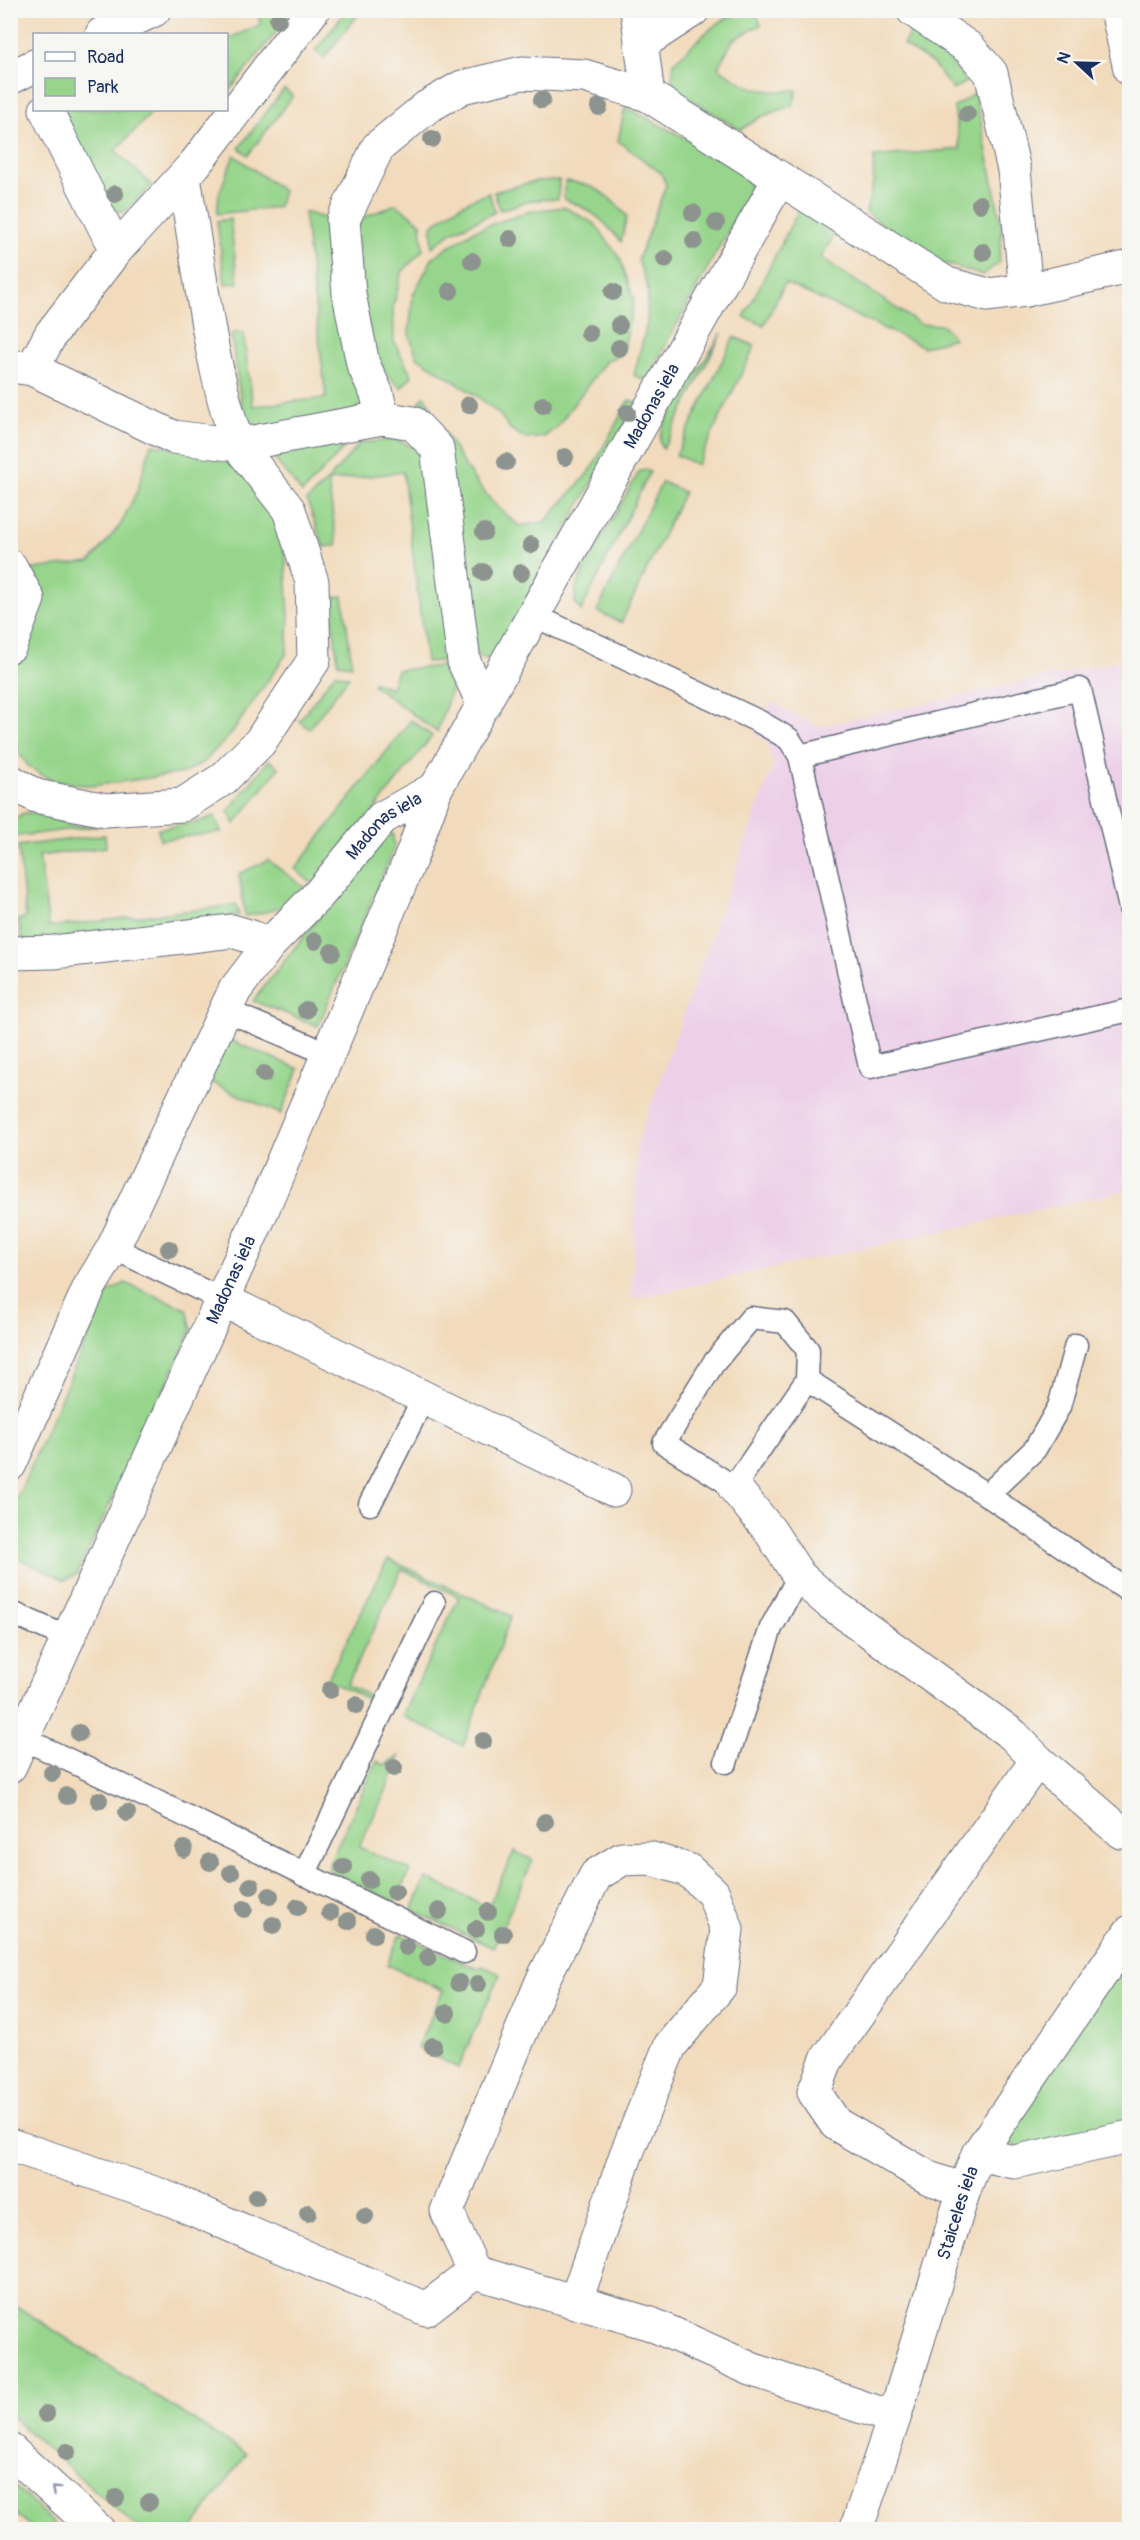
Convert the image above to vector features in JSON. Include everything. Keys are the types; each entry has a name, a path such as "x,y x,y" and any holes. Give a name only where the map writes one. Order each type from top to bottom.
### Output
{"street":[{"path":"104,33 154,10"},
{"path":"314,10 184,178 116,250 51,334 21,368 173,437 238,445 382,418 413,423 437,448 464,662 484,705"},
{"path":"637,10 648,95"},
{"path":"641,44 693,10"},
{"path":"913,10 969,48 991,74 1014,170 1026,290"},
{"path":"1117,10 1130,69"},
{"path":"382,418 377,394 363,364 351,305 343,220 378,147 427,107 462,87 522,73 584,76 648,95 947,284 988,295 1026,290 1130,267"},
{"path":"46,111 116,250"},
{"path":"11,781 36,796 106,810 182,805 223,779 260,742 314,660 312,582 289,510 238,445 226,413 184,178"},
{"name":"Madonas iela","path":"17,1753 223,1300 412,855 436,788 780,178"},
{"path":"10,566 28,598 10,646"},
{"name":"Madonas iela","path":"10,1464 90,1286 113,1248 235,990 269,945 320,893 382,818 436,788"},
{"path":"10,953 54,951 232,931 269,945"},
{"path":"223,1300 614,1490"},
{"path":"734,1487 770,1531 799,1576 829,1602 1013,1735 1037,1760 1127,1834"},
{"path":"964,2190 929,2178 836,2124 814,2092 827,2059 1037,1760"},
{"path":"574,2302 626,2156 670,2046 720,1986 727,1929 713,1893 688,1870 648,1858 622,1859 596,1875 543,1979 447,2211 474,2272 574,2302 651,2324 751,2369 894,2418"},
{"name":"Staiceles iela","path":"856,2529 894,2418 964,2190 978,2154 1130,1932"},
{"path":"978,2154 1014,2162 1130,2138"},
{"path":"10,2145 160,2195 426,2309 474,2272"},
{"path":"10,2450 98,2529"}],"lane":[{"path":"535,616 760,722 789,739 800,756 870,1067 1130,1010"},
{"path":"800,756 1080,689 1130,908"},
{"path":"225,1010 328,1054"},
{"path":"113,1248 223,1300"},
{"path":"752,1318 784,1322 808,1350 807,1380 734,1487 664,1443 713,1364 752,1318"},
{"path":"987,1495 1035,1449 1059,1407 1076,1345"},
{"path":"807,1380 987,1495 1130,1592"},
{"path":"370,1504 424,1397"},
{"path":"726,1762 771,1628 799,1576"},
{"path":"304,1875 434,1604"},
{"path":"10,1612 68,1638"},
{"path":"17,1753 145,1796 464,1952"}],"shaded area":[{"path":"1129,659 1129,1190 632,1299 637,1144 773,765 766,740 755,735 771,702 818,727"}],"green space":[{"path":"255,11 293,11 228,93 228,39 261,24"},
{"path":"346,11 361,11 324,58 315,51"},
{"path":"755,11 761,25 733,40 718,67 746,85 755,88 773,91 797,90 793,105 761,117 740,130 671,87 674,62 721,21 743,12"},
{"path":"911,31 945,54 967,81 953,90 932,63 903,45"},
{"path":"284,89 293,96 248,155 239,148"},
{"path":"975,93 1002,227 999,263 982,275 929,259 866,212 873,183 874,157 960,149 954,107"},
{"path":"625,107 742,167 751,179 747,196 646,381 634,375 647,324 648,288 638,260 666,185 661,173 618,141"},
{"path":"62,111 153,111 115,151 152,185 125,212 110,209"},
{"path":"234,155 283,191 278,207 217,214 219,194"},
{"path":"559,180 558,199 532,200 500,210 494,192 536,181"},
{"path":"565,181 593,187 627,216 621,242 596,216 564,199"},
{"path":"489,193 495,212 452,232 432,247 432,226 458,206"},
{"path":"396,204 421,223 423,250 402,272 393,307 394,342 412,376 401,388 383,371 369,341 355,221"},
{"path":"801,205 837,230 821,258 920,324 943,325 954,338 924,347 785,283 764,325 744,317"},
{"path":"564,207 595,224 620,258 634,300 623,353 606,361 556,428 544,437 526,439 510,429 500,415 477,396 417,357 409,334 413,295 433,257 473,231 530,211"},
{"path":"304,212 334,221 375,406 253,431 242,410 231,334 243,332 253,406 326,398"},
{"path":"230,219 238,283 225,284 217,221"},
{"path":"722,333 663,449 660,439 665,423"},
{"path":"734,337 755,346 697,465 676,455"},
{"path":"425,396 465,467 490,499 520,526 545,522 591,470 629,400 637,403 494,657 486,659 476,655 439,434 419,402"},
{"path":"395,439 417,449 427,461 453,660 426,662 403,472 328,481 337,545 324,547 307,501 360,443"},
{"path":"151,444 195,451 241,463 284,526 289,619 287,653 231,734 204,762 184,773 91,786 51,780 29,767 18,752 11,730 11,680 38,583 32,569 90,562 121,524 138,489"},
{"path":"347,445 302,493 274,458 291,451"},
{"path":"645,469 650,472 581,611 575,602 576,589 584,569 639,472"},
{"path":"662,482 684,492 621,623 597,611"},
{"path":"343,596 352,665 338,663 330,598"},
{"path":"454,665 452,687 437,732 373,685 374,682 391,688 397,670"},
{"path":"335,673 349,677 309,729 299,721"},
{"path":"411,720 432,736 315,886 295,869"},
{"path":"269,760 279,768 235,824 228,811"},
{"path":"24,813 33,813 72,825 99,826 11,837 13,822"},
{"path":"214,816 222,832 160,840 158,829 202,821"},
{"path":"393,834 394,849 318,1026 253,1001 382,837"},
{"path":"105,835 106,847 39,856 49,927 236,905 239,915 47,946 23,943 18,920 26,917 18,846"},
{"path":"268,860 309,891 278,908 245,916 239,874"},
{"path":"230,1040 299,1069 281,1114 207,1081"},
{"path":"125,1283 187,1309 192,1330 77,1574 65,1580 11,1555 11,1512 107,1293"},
{"path":"388,1559 511,1616 463,1746 402,1716 459,1597 402,1569 347,1685 378,1700 377,1704 327,1680"},
{"path":"399,1756 386,1791 359,1847 410,1870 395,1902 329,1871 329,1864 377,1761 384,1765"},
{"path":"514,1851 533,1860 493,1948 412,1910 426,1878 488,1907"},
{"path":"400,1934 477,1969 483,1966 500,1974 458,2068 417,2048 443,1990 387,1965"},
{"path":"1129,1954 1129,2126 1020,2149 1011,2143 1008,2132"},
{"path":"10,2302 246,2454 192,2529 139,2529 11,2417"},
{"path":"11,2483 60,2529 35,2529 11,2511"}]}
